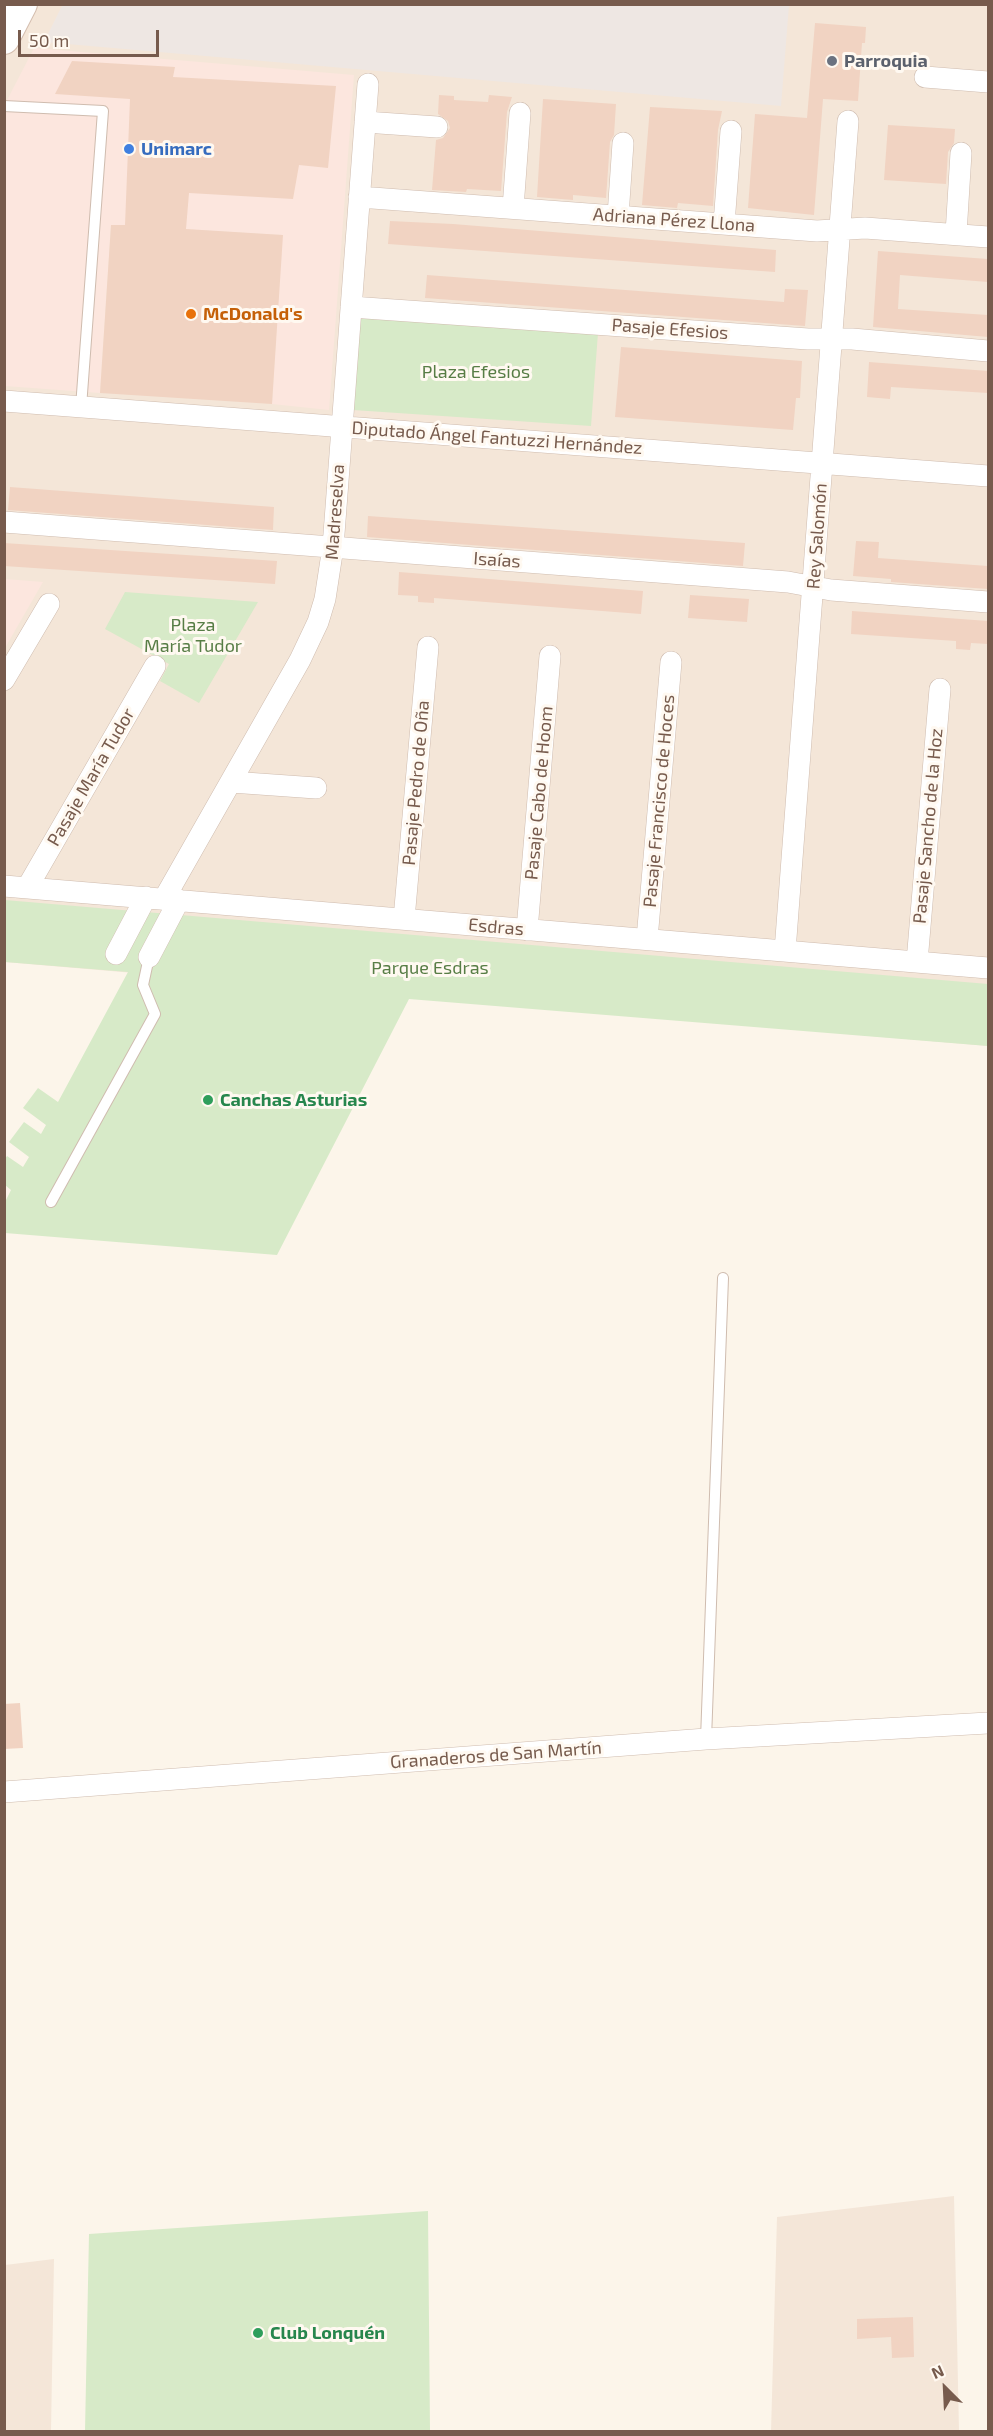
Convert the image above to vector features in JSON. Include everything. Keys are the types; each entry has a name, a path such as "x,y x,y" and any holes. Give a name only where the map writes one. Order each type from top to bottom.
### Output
{"street":[{"path":"4,39 22,4"},
{"path":"925,77 988,82"},
{"name":"Madreselva","path":"116,954 163,899 308,644 325,599 333,547 368,84"},
{"path":"513,208 520,113"},
{"name":"Rey Salomón","path":"785,951 849,121"},
{"path":"365,122 437,127"},
{"path":"724,224 731,131"},
{"path":"618,216 623,143"},
{"path":"956,234 961,153"},
{"name":"Adriana Pérez Llona","path":"359,197 817,231 865,228 988,237"},
{"name":"Pasaje Efesios","path":"351,307 988,351"},
{"name":"Diputado Ángel Fantuzzi Hernández","path":"4,401 988,476"},
{"name":"Isaías","path":"4,522 788,582 813,587 988,602"},
{"path":"4,680 49,604"},
{"name":"Pasaje Pedro de Oña","path":"404,919 428,647"},
{"name":"Pasaje Cabo de Hoom","path":"527,930 550,656"},
{"name":"Pasaje Francisco de Hoces","path":"647,939 671,662"},
{"name":"Pasaje María Tudor","path":"27,888 155,666"},
{"name":"Pasaje Sancho de la Hoz","path":"917,962 940,689"},
{"path":"231,782 316,788"},
{"name":"Esdras","path":"4,886 988,969"},
{"name":"Madreselva","path":"149,957 163,899"},
{"name":"Granaderos de San Martín","path":"4,1792 706,1739 988,1723"}],"lane":[{"path":"4,106 103,111 81,407"},
{"path":"51,1202 155,1014 143,985 149,957"},
{"path":"706,1739 723,1278"}],"shaded area":[{"path":"63,4 789,5 781,106 44,42"},
{"path":"4,5 988,5 988,1046 5,962"},
{"path":"34,48 354,75 329,410 272,404 282,235 111,225 100,393 5,386 4,106"},
{"path":"4,579 43,582 5,648"},
{"path":"954,2196 959,2431 771,2432 777,2217"},
{"path":"54,2259 51,2431 5,2431 5,2265"}],"green space":[{"name":"Plaza Efesios","path":"360,317 598,333 591,426 353,410"},
{"name":"Plaza María Tudor","path":"125,592 258,602 199,703 160,681 169,664 105,629"},
{"name":"Parque Esdras","path":"5,900 988,984 988,1046 409,999 277,1255 5,1233 5,1202 11,1190 5,1185 5,1159 7,1156 23,1167 29,1157 9,1142 24,1122 41,1134 46,1125 23,1108 38,1088 58,1102 128,972 5,962"},
{"name":"Club Lonquén","path":"428,2211 430,2431 85,2431 89,2234"}],"building":[{"path":"815,23 866,27 865,43 862,43 858,101 823,99 814,215 748,208 755,114 807,118"},
{"path":"72,61 175,67 173,77 336,86 328,168 299,165 293,199 189,193 186,229 283,235 272,404 100,393 111,225 125,225 130,99 55,94"},
{"path":"439,95 454,96 454,100 488,102 489,95 512,97 507,112 501,191 432,190 436,140 443,138 450,128 448,121 438,114"},
{"path":"543,99 616,104 614,135 610,142 606,198 573,195 573,200 537,197"},
{"path":"650,107 722,111 718,130 713,206 678,203 677,208 642,205"},
{"path":"888,125 955,129 954,143 948,152 946,184 884,180"},
{"path":"390,221 776,250 775,272 388,244"},
{"path":"878,251 988,259 988,282 900,275 898,309 988,315 988,337 873,327"},
{"path":"427,275 784,302 785,289 808,290 805,326 425,298"},
{"path":"621,347 802,361 800,398 796,398 793,430 615,417"},
{"path":"869,362 988,371 988,393 891,387 890,399 867,397"},
{"path":"10,487 274,507 273,530 8,510"},
{"path":"368,516 745,543 743,566 367,537"},
{"path":"856,541 879,542 878,558 988,566 988,589 891,582 891,579 853,576"},
{"path":"4,543 277,561 275,584 4,566"},
{"path":"399,572 643,591 641,614 434,598 434,603 418,602 418,596 398,595"},
{"path":"690,595 749,599 747,622 688,618"},
{"path":"852,611 988,621 988,644 971,643 970,650 956,649 956,641 851,634"},
{"path":"20,1703 23,1748 4,1749 4,1704"},
{"path":"913,2317 914,2357 892,2358 891,2337 857,2339 857,2319"}],"place":[{"name":"Parroquia","path":"832,61"},
{"name":"Unimarc","path":"129,149"},
{"name":"McDonald's","path":"191,314"},
{"name":"Canchas Asturias","path":"208,1100"},
{"name":"Club Lonquén","path":"258,2333"}]}
